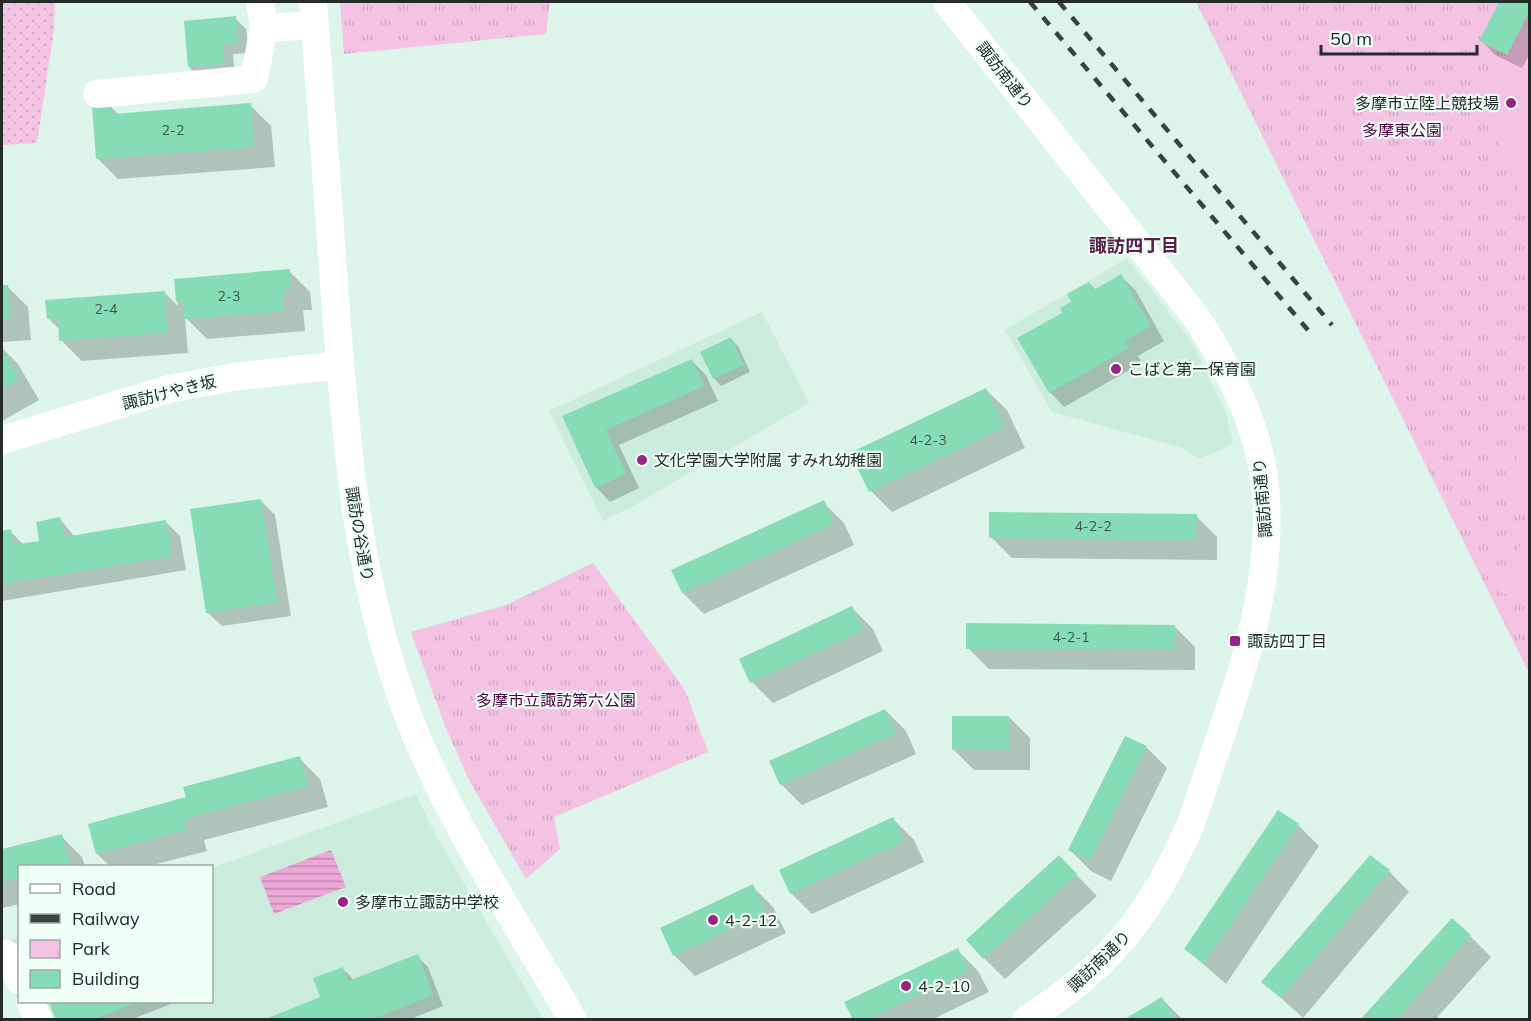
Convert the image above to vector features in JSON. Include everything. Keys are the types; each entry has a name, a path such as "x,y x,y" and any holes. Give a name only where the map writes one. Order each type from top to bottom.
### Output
{"street":[{"name":"諏訪南通り","path":"947,2 1196,316 1213,342 1244,406 1257,447 1265,502 1266,551 1262,589 1247,648 1192,821 1182,844 1147,909 1125,938 1077,985 1026,1020"},
{"path":"97,94 254,79 262,15 314,13"},
{"name":"諏訪の谷通り","path":"314,13 352,495 368,582 398,689 420,742 455,816 573,1020"},
{"name":"諏訪けやき坂","path":"2,440 169,389 233,377 340,365"},
{"path":"6,954 18,977"},
{"path":"30,1003 39,1020"}],"shaded area":[{"name":"こばと第一保育園","path":"1127,258 1193,344 1226,413 1233,444 1199,459 1183,448 1052,412 1005,330"},
{"name":"文化学園大学附属 すみれ幼稚園","path":"762,312 809,403 628,509 603,521 549,411"},
{"name":"多摩市立諏訪中学校","path":"416,794 434,832 543,1019 27,1019 19,1003 213,1003 213,868"},
{"path":"331,850 346,887 274,914 260,877"},
{"name":"多摩市立諏訪中学校","path":"18,937 18,1000 2,967 2,943"}],"green space":[{"path":"2,2 55,2 54,29 37,143 2,145"},
{"path":"340,2 550,2 546,34 344,54"},
{"name":"多摩東公園","path":"1196,2 1529,2 1529,673"},
{"name":"多摩市立陸上競技場","path":"1529,11 1529,207 1506,170 1500,151 1497,114 1488,92"},
{"path":"1529,435 1529,510 1498,494"},
{"path":"1529,528 1530,607 1497,590"},
{"name":"多摩市立諏訪第六公園","path":"593,563 685,690 708,752 554,817 560,849 526,879 468,778 445,726 411,632 506,605"}],"building":[{"path":"1499,2 1530,2 1530,11 1507,55 1479,41"},
{"path":"236,16 238,43 223,44 225,64 188,67 184,21"},
{"path":"251,103 254,147 96,159 92,107 111,105 112,114"},
{"path":"290,269 291,290 283,290 284,311 184,319 183,301 176,302 174,279"},
{"path":"1121,274 1151,326 1125,341 1129,348 1049,393 1017,338 1062,313 1060,308 1071,302 1067,294 1089,282 1094,290"},
{"path":"2,285 8,285 11,320 2,320"},
{"path":"165,291 168,333 59,341 58,318 47,319 45,300"},
{"path":"731,337 744,365 713,379 700,352"},
{"path":"2,349 19,379 2,388"},
{"path":"692,359 704,386 606,430 626,474 595,488 562,416"},
{"path":"986,388 1005,427 869,492 850,453"},
{"path":"261,499 277,602 206,613 190,509"},
{"path":"824,500 834,524 682,593 671,570"},
{"path":"989,512 1197,514 1196,540 989,538"},
{"path":"60,517 64,537 166,520 172,556 2,584 2,531 11,529 13,545 39,541 36,522"},
{"path":"852,606 863,630 750,683 739,659"},
{"path":"966,623 1175,625 1175,650 966,649"},
{"path":"885,709 896,733 780,785 769,761"},
{"path":"952,716 1009,716 1009,750 952,750"},
{"path":"1125,736 1147,746 1090,861 1068,850"},
{"path":"300,756 308,786 184,819 187,830 96,854 88,824 186,797 183,787"},
{"path":"1278,810 1299,824 1204,964 1184,949"},
{"path":"893,817 904,841 790,894 779,870"},
{"path":"62,834 70,865 18,865 18,878 2,882 2,849"},
{"path":"1059,855 1077,874 983,959 966,940"},
{"path":"1370,855 1390,870 1281,998 1261,982"},
{"name":"4-2-12","path":"753,884 766,912 673,956 660,928"},
{"path":"1452,918 1471,935 1396,1020 1360,1020"},
{"name":"4-2-10","path":"958,948 969,971 866,1020 853,1020 844,1002"},
{"path":"418,954 433,995 370,1020 263,1020 320,997 313,978 343,967 348,981"},
{"path":"1162,997 1174,1018 1171,1020 1123,1020"},
{"path":"49,1003 135,1003 92,1020 56,1020"}],"railway":[{"path":"1030,2 1313,336"},
{"path":"1059,2 1332,325"}],"place":[{"name":"多摩市立陸上競技場","path":"1511,103"},
{"name":"こばと第一保育園","path":"1116,369"},
{"name":"文化学園大学附属 すみれ幼稚園","path":"642,460"},
{"name":"諏訪四丁目","path":"1235,641"},
{"name":"多摩市立諏訪中学校","path":"343,902"},
{"name":"4-2-12","path":"713,920"},
{"name":"4-2-10","path":"906,986"}],"district":[{"name":"諏訪四丁目","path":"1134,245"}]}
